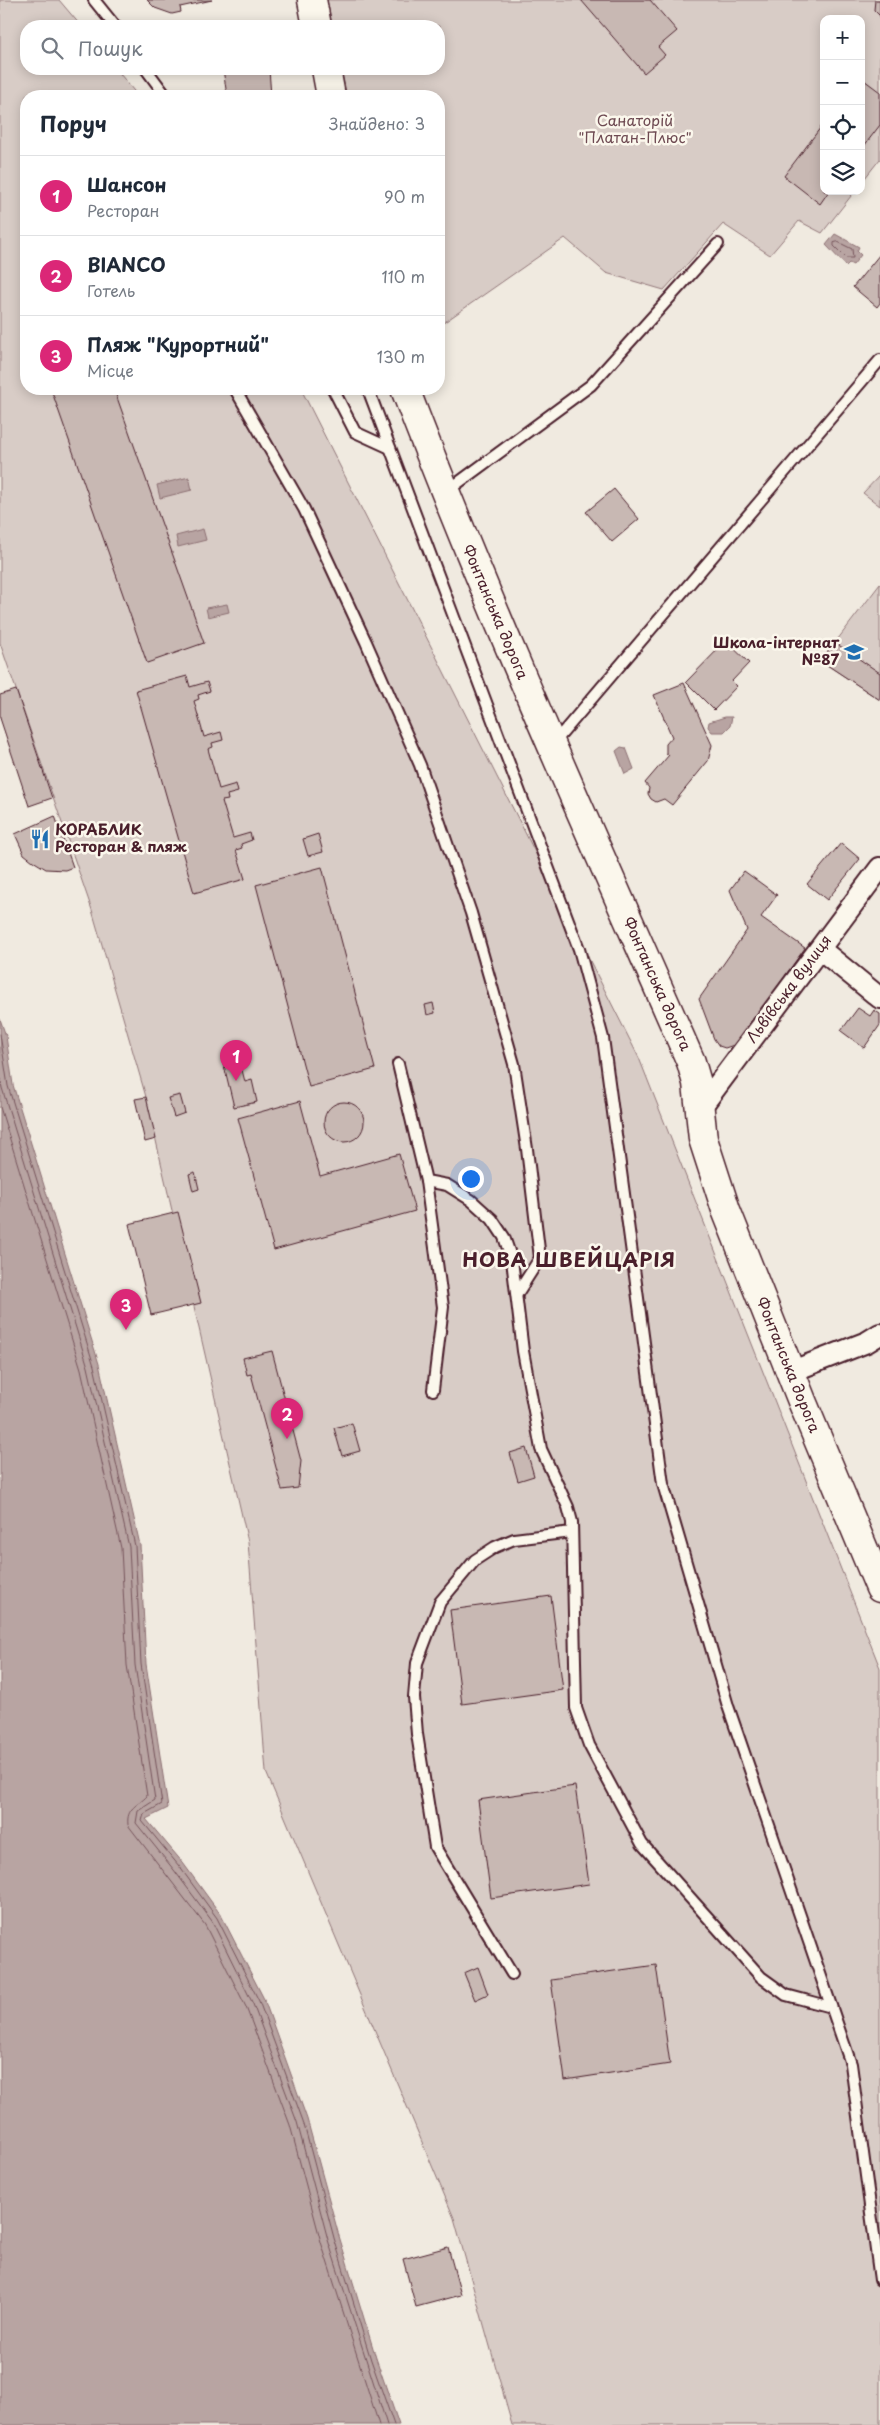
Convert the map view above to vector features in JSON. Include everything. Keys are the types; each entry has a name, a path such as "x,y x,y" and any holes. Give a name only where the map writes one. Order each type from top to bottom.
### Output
{"main road":[{"path":"312,0 316,20"},
{"path":"327,75 330,90"},
{"name":"Фонтанська дорога","path":"407,395 445,493 552,745 691,1062 697,1083 699,1110 711,1167 790,1372 880,1588"}],"street":[{"name":"Львівська вулиця","path":"699,1110 880,868"},
{"path":"820,948 880,998"},
{"path":"790,1372 867,1342 880,1334"}],"lane":[{"path":"94,0 110,20"},
{"path":"150,75 162,90"},
{"path":"445,493 591,385 718,244"},
{"path":"552,745 880,360"},
{"path":"239,395 304,509 366,642 420,765 471,913 514,1064 528,1148 540,1258 517,1294"},
{"path":"336,395 355,432 390,448"},
{"path":"370,395 579,949 603,1038 663,1484 728,1706 851,2064 880,2280"},
{"path":"398,1064 426,1181 443,1306 433,1390"},
{"path":"426,1181 448,1185 471,1200 492,1219 504,1237 512,1260 523,1351 541,1449 568,1507 572,1532 576,1708 589,1745 642,1844 761,1977 786,1995 831,2007"},
{"path":"512,1974 435,1847 417,1734 414,1697 417,1663 440,1602 475,1560 495,1547 514,1539 572,1532"}],"green space":[{"path":"0,0 59,0 76,20 20,20 20,75 121,75 133,90 20,90 20,395 304,395 639,1058 880,1668 880,2425 512,2425 454,2218 266,1772 248,1542 146,1097 92,910 0,643"},
{"name":"Санаторій \"Платан-Плюс\"","path":"327,0 880,0 880,159 865,178 865,15 820,15 820,195 852,195 822,233 799,221 770,255 723,224 664,290 606,273 565,238 445,322 445,90 346,90 342,75 445,75 445,20 331,20"},
{"path":"880,475 880,506 863,493"},
{"name":"Школа-інтернат №87","path":"880,584 880,700 821,661"}],"water":[{"path":"835,234 859,247 857,251 861,255 853,265 849,263 846,266 826,245"},
{"path":"189,477 192,490 160,498 157,485"},
{"path":"203,529 206,540 178,547 176,536"},
{"path":"227,604 229,612 208,617 206,608"},
{"path":"732,717 730,726 724,732 712,732 708,727 709,722"},
{"path":"621,747 626,748 634,769 625,774 616,751"},
{"path":"0,1019 6,1036 13,1085 99,1364 140,1545 146,1664 168,1808 146,1819 183,1863 221,1915 264,1999 307,2119 339,2236 376,2358 399,2425 0,2425"}],"building":[{"path":"147,0 212,0 180,7 181,12 172,14 155,8"},
{"path":"581,0 650,0 677,31 658,47 665,55 644,73"},
{"path":"875,0 880,0 880,16 874,10"},
{"path":"224,75 269,75 271,90 226,90"},
{"path":"865,81 880,92 880,125 865,145"},
{"path":"820,128 820,195 826,195 820,204 784,176"},
{"path":"880,254 880,303 877,307 853,287"},
{"path":"53,395 116,395 204,643 147,663"},
{"path":"614,489 639,519 612,542 586,512"},
{"path":"726,641 749,663 732,681 737,686 714,710 686,682"},
{"path":"834,642 880,673 880,700 821,661"},
{"path":"187,676 190,687 207,682 210,691 198,695 199,699 194,701 204,737 221,732 223,740 212,743 213,747 208,749 219,789 236,784 238,792 227,795 228,800 222,801 233,838 250,833 252,840 241,844 242,848 236,850 245,879 194,893 136,690"},
{"path":"684,683 712,745 708,761 672,805 664,799 656,802 651,799 648,794 649,788 645,783 669,755 666,753 666,744 672,737 654,695"},
{"path":"16,690 52,798 29,806 0,718 0,695"},
{"name":"КОРАБЛИК Ресторан & пляж","path":"55,816 73,867 65,870 46,869 33,861 24,854 15,834"},
{"path":"318,834 323,852 308,856 303,839"},
{"path":"841,843 860,859 827,900 807,884"},
{"path":"322,867 375,1069 309,1087 256,885"},
{"path":"744,871 777,895 761,917 805,948 740,1039 734,1045 725,1048 719,1046 714,1039 699,999 747,930 730,890"},
{"path":"433,1003 435,1013 427,1015 425,1005"},
{"path":"858,1008 870,1016 874,1010 880,1014 880,1025 864,1048 841,1031"},
{"path":"238,1054 245,1082 252,1080 257,1102 234,1107 222,1057"},
{"path":"180,1095 185,1113 174,1117 168,1098"},
{"path":"146,1097 156,1139 145,1142 135,1099"},
{"path":"300,1101 320,1176 399,1154 415,1211 274,1250 238,1118"},
{"path":"344,1102 358,1108 364,1122 358,1136 344,1142 330,1136 324,1122 330,1108"},
{"path":"195,1172 199,1189 193,1191 189,1174"},
{"path":"178,1212 201,1303 151,1315 129,1224"},
{"path":"272,1351 301,1461 298,1488 282,1490 251,1374 247,1375 243,1358"},
{"path":"352,1423 360,1451 342,1456 334,1428"},
{"path":"526,1448 534,1476 518,1481 510,1453"},
{"path":"551,1596 563,1690 462,1704 450,1610"},
{"path":"575,1786 589,1884 491,1898 478,1800"},
{"path":"656,1965 670,2064 565,2080 551,1980"},
{"path":"478,1967 488,1994 475,2000 464,1973"},
{"path":"448,2247 461,2295 416,2307 403,2259"}],"place":[{"name":"Школа-інтернат №87","path":"854,652"},
{"name":"КОРАБЛИК Ресторан & пляж","path":"40,839"},
{"name":"Шансон","path":"236,1081"},
{"name":"Пляж \"Курортний\"","path":"126,1330"},
{"name":"BIANCO","path":"287,1439"}],"district":[{"name":"НОВА ШВЕЙЦАРІЯ","path":"569,1260"}]}
